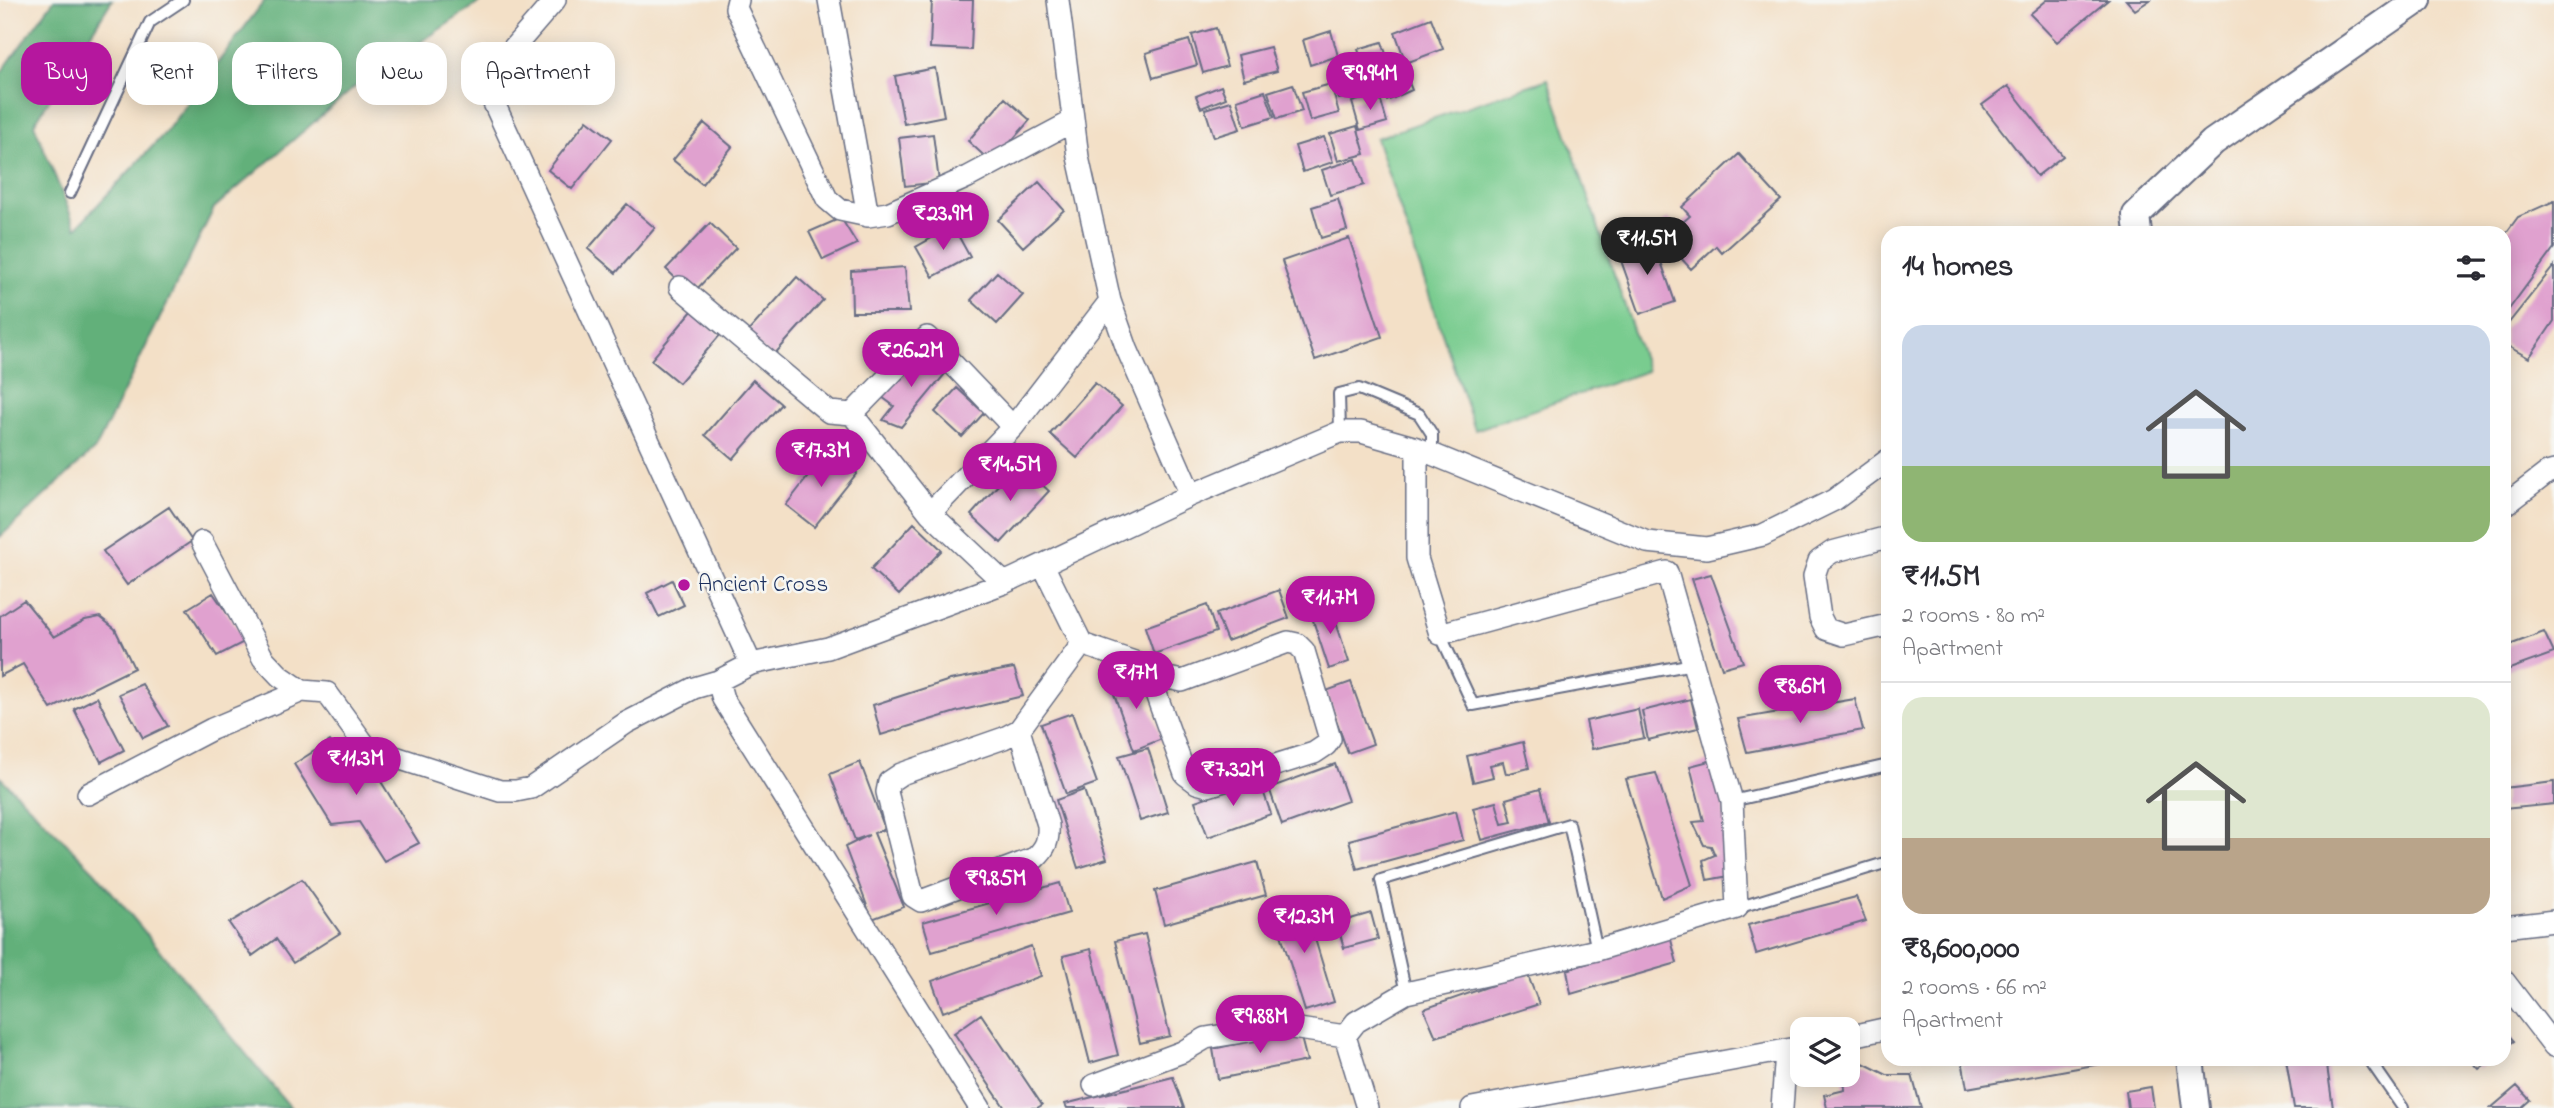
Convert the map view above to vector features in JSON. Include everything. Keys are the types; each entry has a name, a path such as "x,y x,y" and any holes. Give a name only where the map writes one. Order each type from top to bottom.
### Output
{"street":[{"path":"555,0 504,59 493,101 751,664"},
{"path":"738,0 736,8 827,199 840,210 867,216 888,213 1073,121"},
{"path":"828,0 867,216"},
{"path":"1058,0 1078,157 1110,301 1127,349 1191,495"},
{"path":"2133,226 2213,142 2418,0"},
{"path":"680,287 829,412 852,414 930,513 1004,583"},
{"path":"930,513 1013,427 1110,301"},
{"path":"852,414 927,337 1013,427"},
{"path":"88,794 212,729 302,691 327,693 367,748 500,790 531,788 626,723 694,688 718,681 751,664 828,648 1004,583 1191,495 1340,432 1360,432 1425,451 1647,542 1707,548 1763,535 1834,500 1881,465"},
{"path":"1345,1036 1356,1021 1406,993 1597,950 1737,908 1732,801 1667,572 1440,634 1417,558 1425,451"},
{"path":"2511,501 2547,473 2554,471"},
{"path":"1881,539 1832,552 1819,561 1814,576 1819,617 1826,629 1844,635 1881,627"},
{"path":"202,542 263,658 280,676 302,691"},
{"path":"1043,565 1082,644 1146,666 1168,678 1182,681 1288,642 1297,644 1304,651 1330,739 1314,753 1208,786 1197,783 1185,774 1146,666"},
{"path":"1019,730 1048,825 1049,839 1043,851 1035,858 922,901 913,896 887,792 889,782 901,774 1004,738 1019,730 1082,644"},
{"path":"718,681 723,699 980,1108"},
{"path":"2511,926 2554,921"},
{"path":"2511,990 2554,1046"},
{"path":"1094,1085 1182,1052 1206,1038 1279,1026 1345,1036"},
{"path":"1860,1034 1881,1030"},
{"path":"1345,1036 1367,1108"},
{"path":"1472,1108 1790,1050"},
{"path":"2191,1066 2196,1108"},
{"path":"1782,1108 1790,1069"}],"lane":[{"path":"70,193 150,22 183,0"},
{"path":"1340,432 1339,394 1359,389 1419,414 1432,434 1425,451"},
{"path":"1440,634 1473,705 1693,664"},
{"path":"1732,801 1881,767"},
{"path":"1406,993 1381,880 1569,824 1597,950"},
{"path":"1737,908 1881,864"},
{"path":"2375,1066 2403,1108"}],"green space":[{"path":"54,0 112,0 86,42 23,42"},
{"path":"265,0 483,0 421,42 356,42 356,86 342,98 342,42 233,42"},
{"path":"232,44 232,105 334,105 214,208 96,448 0,537 0,74 21,45 21,105 46,105 34,124 76,228 165,133 186,105 218,105 218,63"},
{"path":"1548,79 1647,371 1475,430 1376,138"},
{"path":"0,777 95,872 291,1108 0,1108"}],"building":[{"path":"932,0 973,0 971,50 930,48"},
{"path":"2047,0 2108,0 2057,42 2030,14"},
{"path":"2126,0 2150,0 2135,10"},
{"path":"1431,18 1443,49 1406,63 1395,32"},
{"path":"1216,28 1227,66 1203,73 1192,35"},
{"path":"1331,31 1338,56 1310,65 1303,40"},
{"path":"1189,40 1197,65 1153,78 1146,53"},
{"path":"1382,42 1391,69 1366,77 1358,49"},
{"path":"1270,47 1277,71 1244,80 1238,55"},
{"path":"1360,67 1367,91 1339,99 1332,75"},
{"path":"935,68 944,116 904,124 895,76"},
{"path":"1404,71 1412,90 1387,101 1379,81"},
{"path":"1293,84 1302,111 1277,119 1268,92"},
{"path":"1331,84 1339,113 1310,121 1302,92"},
{"path":"1221,86 1226,98 1201,108 1196,96"},
{"path":"2008,86 2063,156 2037,176 1982,105"},
{"path":"1265,91 1274,117 1245,126 1237,100"},
{"path":"1379,94 1387,122 1360,130 1352,102"},
{"path":"1005,98 1030,120 992,163 968,141"},
{"path":"1231,101 1240,129 1214,137 1205,109"},
{"path":"587,120 612,139 572,189 548,170"},
{"path":"704,123 732,147 702,184 673,160"},
{"path":"1357,126 1365,154 1338,161 1330,134"},
{"path":"933,134 939,182 905,186 899,138"},
{"path":"1324,137 1333,162 1303,172 1295,146"},
{"path":"1739,154 1781,200 1722,253 1716,246 1691,269 1655,230 1668,218 1676,228 1690,216 1682,207"},
{"path":"1356,159 1364,185 1330,195 1322,170"},
{"path":"1039,182 1064,210 1023,247 998,220"},
{"path":"1338,199 1347,230 1321,238 1312,207"},
{"path":"2554,201 2554,248 2511,306 2511,226 2518,217"},
{"path":"627,204 655,228 616,273 588,249"},
{"path":"841,218 857,244 823,260 809,232"},
{"path":"710,223 736,248 692,294 666,269"},
{"path":"953,226 970,257 933,277 916,247"},
{"path":"1349,238 1382,337 1315,360 1282,261"},
{"path":"1653,239 1675,302 1640,314 1618,252"},
{"path":"2554,266 2554,321 2529,358 2511,348 2511,320"},
{"path":"905,267 909,312 852,312 851,271"},
{"path":"997,272 1023,295 997,324 971,300"},
{"path":"797,277 823,300 772,357 746,334"},
{"path":"692,311 720,335 679,383 651,360"},
{"path":"918,353 945,374 901,427 883,420 894,406 882,397"},
{"path":"753,380 781,404 733,459 705,435"},
{"path":"1095,383 1122,406 1077,458 1050,434"},
{"path":"957,388 984,413 962,437 935,412"},
{"path":"828,451 857,473 814,527 786,505"},
{"path":"1018,463 1049,491 1001,543 971,515"},
{"path":"169,507 192,541 127,585 103,551"},
{"path":"914,523 942,550 899,595 871,569"},
{"path":"1711,574 1743,662 1722,668 1692,579"},
{"path":"672,580 684,605 659,617 647,593"},
{"path":"1279,590 1289,618 1227,641 1216,614"},
{"path":"213,593 246,641 217,656 187,609"},
{"path":"24,600 54,637 85,620 100,617 115,629 134,668 51,709 23,664 0,676 0,616"},
{"path":"1330,604 1349,662 1329,669 1310,611"},
{"path":"1207,605 1216,632 1154,654 1145,627"},
{"path":"2544,632 2554,653 2511,668 2511,644"},
{"path":"1014,668 1023,696 959,711 881,735 873,705 950,680"},
{"path":"1137,673 1162,739 1134,750 1110,683"},
{"path":"1351,682 1373,744 1348,753 1326,691"},
{"path":"142,684 168,726 143,738 119,694"},
{"path":"97,697 124,750 101,762 74,709"},
{"path":"1691,699 1698,728 1648,740 1642,711"},
{"path":"1855,699 1863,730 1747,752 1738,719"},
{"path":"1638,709 1644,738 1592,749 1586,721"},
{"path":"1072,713 1097,783 1066,794 1041,724"},
{"path":"330,741 341,755 359,746 419,843 384,861 359,822 332,825 294,764"},
{"path":"1523,742 1529,768 1506,774 1503,762 1490,765 1493,777 1473,782 1467,756"},
{"path":"1148,748 1168,812 1140,821 1119,756"},
{"path":"1713,760 1723,798 1729,876 1707,880 1703,860 1715,855 1711,846 1704,845 1693,822 1704,821 1690,766"},
{"path":"860,762 885,829 874,833 904,907 872,919 845,847 869,835 855,840 830,774"},
{"path":"1335,764 1348,801 1282,825 1269,788"},
{"path":"1656,773 1692,885 1662,898 1626,779"},
{"path":"1259,779 1271,814 1208,837 1195,801"},
{"path":"2554,782 2554,804 2511,808 2511,787"},
{"path":"1540,789 1549,822 1482,840 1473,808 1496,802 1502,824 1512,822 1506,799"},
{"path":"1084,790 1107,859 1078,868 1056,800"},
{"path":"1456,811 1463,840 1357,869 1349,840"},
{"path":"1257,862 1266,895 1164,924 1155,891"},
{"path":"302,879 340,933 293,963 276,939 252,956 229,923"},
{"path":"1060,883 1069,913 932,952 923,922"},
{"path":"1856,897 1866,921 1756,954 1748,925"},
{"path":"1303,899 1334,1002 1305,1011 1273,909"},
{"path":"1371,913 1378,939 1344,948 1337,923"},
{"path":"1145,934 1170,1036 1140,1043 1115,941"},
{"path":"1670,936 1677,963 1571,994 1567,970"},
{"path":"1031,946 1041,976 943,1012 932,981"},
{"path":"1091,949 1118,1055 1090,1063 1063,956"},
{"path":"1527,973 1539,1004 1436,1037 1424,1009"},
{"path":"981,1014 1042,1105 1037,1108 1005,1108 954,1033"},
{"path":"1299,1030 1307,1061 1218,1079 1213,1049"},
{"path":"1860,1063 1887,1075 1912,1075 1921,1108 1827,1108 1824,1095 1845,1090 1845,1087 1860,1087"},
{"path":"1963,1066 2088,1066 1967,1088"},
{"path":"2287,1066 2327,1066 2333,1108 2294,1108"},
{"path":"1173,1077 1184,1108 1067,1108 1065,1104"},
{"path":"2517,1086 2530,1100 2521,1108 2491,1108"},
{"path":"2151,1087 2154,1108 2128,1108 2126,1091"}],"place":[{"name":"Ancient Cross","path":"684,585"}]}
